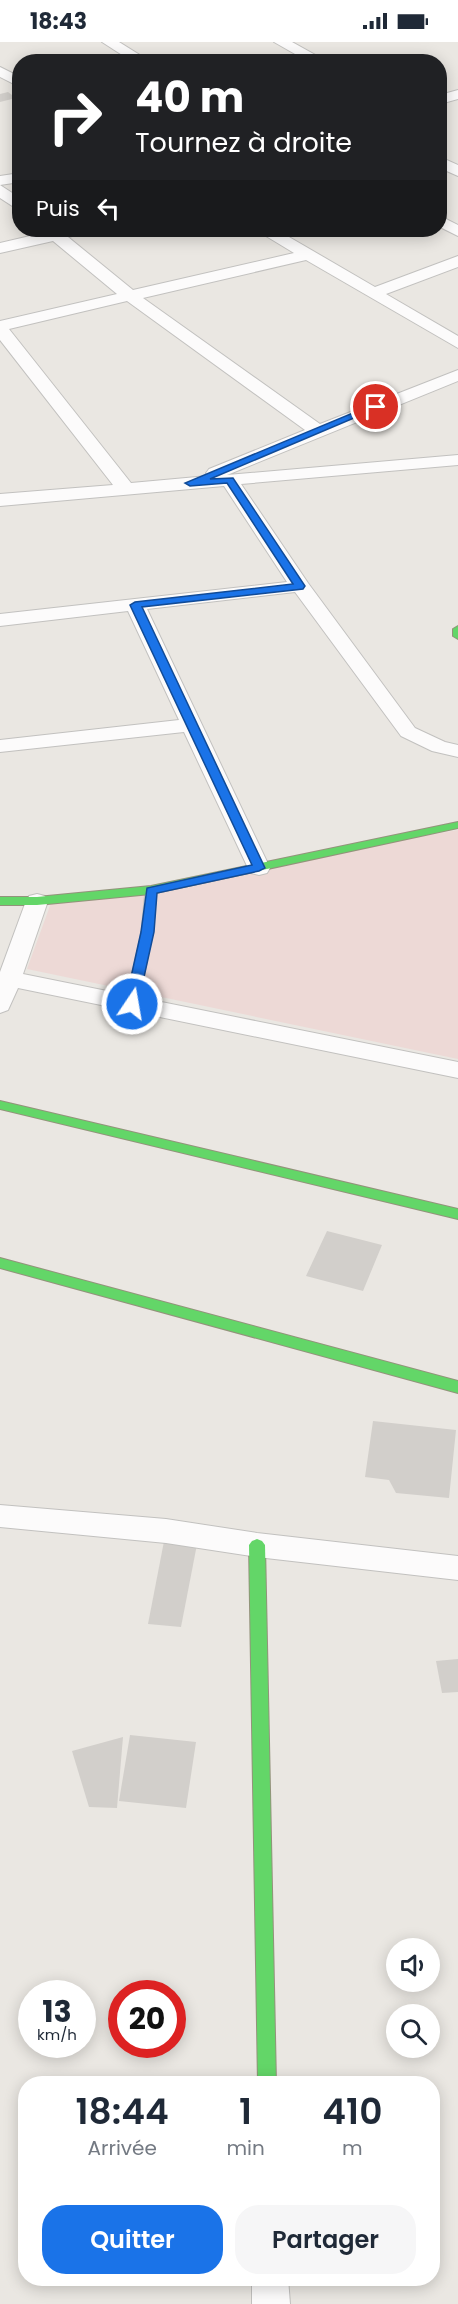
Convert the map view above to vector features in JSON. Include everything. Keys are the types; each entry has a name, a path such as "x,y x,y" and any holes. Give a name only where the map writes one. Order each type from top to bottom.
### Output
{"street":[{"path":"109,42 130,54"},
{"path":"281,42 305,54"},
{"path":"0,167 12,179"},
{"path":"0,190 12,200"},
{"path":"0,248 36,237"},
{"path":"58,237 129,295 319,432"},
{"path":"279,237 458,343"},
{"path":"126,489 0,327 309,254"},
{"path":"373,292 458,261"},
{"path":"190,483 458,375"},
{"path":"0,500 458,460"},
{"path":"230,480 300,586 408,732 439,747 458,751"},
{"path":"0,620 300,586"},
{"path":"135,605 259,868"},
{"path":"458,629 458,636"},
{"path":"0,746 192,725"},
{"path":"0,901 37,901 151,890 458,825"},
{"path":"0,1005 37,901"},
{"path":"10,979 458,1071"},
{"path":"0,1105 458,1214"},
{"path":"0,1263 458,1387"},
{"path":"0,1516 177,1532 257,1545 458,1568"},
{"path":"257,1545 267,2076"},
{"path":"270,2286 271,2304"}],"lane":[{"path":"132,1004 147,932 151,890"}],"shaded area":[{"path":"458,830 458,1059 27,969 51,903"}],"building":[{"path":"8,92 12,95 12,99 0,102 0,94"},
{"path":"327,1231 382,1245 363,1291 306,1276"},
{"path":"373,1421 456,1430 449,1498 396,1493 389,1480 365,1477"},
{"path":"166,1531 199,1534 181,1627 148,1624"},
{"path":"458,1659 458,1692 442,1693 436,1661"},
{"path":"130,1735 196,1742 186,1808 119,1801"},
{"path":"123,1737 117,1808 89,1807 72,1751"}],"traffic: fast":[{"path":"458,629 458,636"},
{"path":"0,901 37,901 151,890 458,825"},
{"path":"0,1105 458,1214"},
{"path":"0,1263 458,1387"},
{"path":"257,1545 267,2076"}],"route":[{"path":"132,1004 147,932 151,890 259,868 135,605 300,586 230,480 190,483 376,407"}]}
